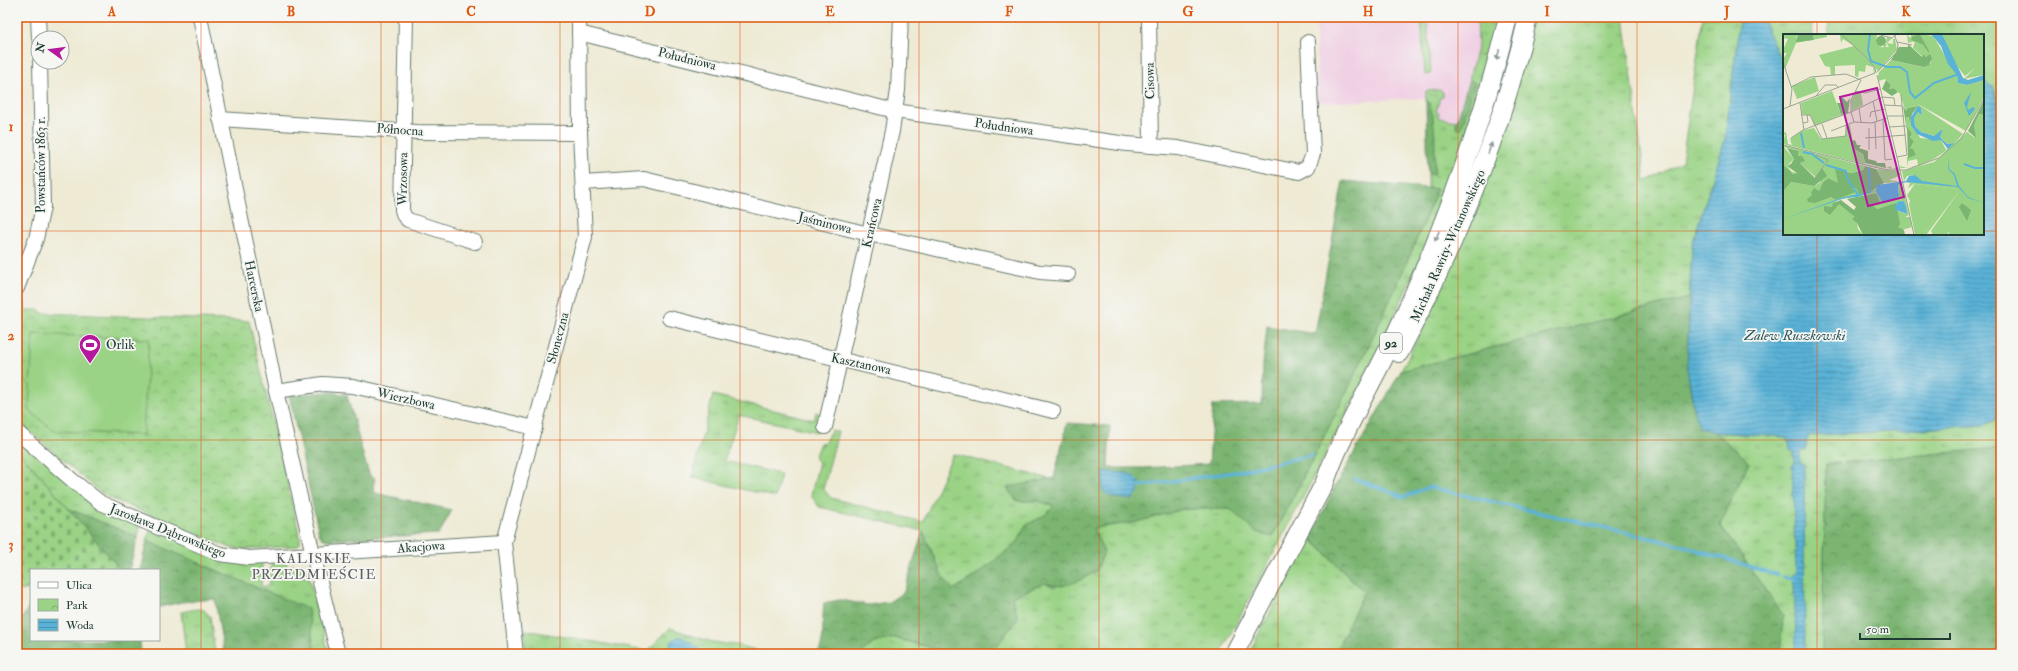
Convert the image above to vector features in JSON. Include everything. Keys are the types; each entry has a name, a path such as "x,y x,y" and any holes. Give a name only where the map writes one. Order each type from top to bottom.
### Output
{"main road":[{"name":"Michała Rawity-Witanowskiego","path":"1234,654 1325,482 1334,457 1398,327 1451,200 1481,112 1508,17"},
{"name":"Michała Rawity-Witanowskiego","path":"1325,482 1341,461 1391,369 1449,250 1486,160 1499,121 1528,17"}],"street":[{"path":"38,17 39,30"},
{"name":"Harcerska","path":"200,17 276,391 313,554"},
{"name":"Wrzosowa","path":"406,17 402,210 404,216 408,220 475,242"},
{"name":"Słoneczna","path":"516,654 504,542 585,237 580,133 579,17"},
{"name":"Krańcowa","path":"825,427 892,131 895,111 901,17"},
{"name":"Cisowa","path":"1149,17 1151,146"},
{"name":"Południowa","path":"580,33 895,111 1127,144 1178,148 1287,171 1303,171 1308,167 1313,154 1308,42"},
{"name":"Powstańców 1863 r.","path":"17,288 36,239 43,207 40,70"},
{"name":"Północna","path":"220,119 404,130 580,133"},
{"name":"Jaśminowa","path":"583,183 644,178 869,234 1040,272 1068,274"},
{"name":"Kasztanowa","path":"670,318 1053,411"},
{"name":"Wierzbowa","path":"276,391 323,384 353,386 535,428"},
{"name":"Jarosława Dąbrowskiego","path":"17,432 101,503 220,554 249,558 313,554"},
{"name":"Akacjowa","path":"313,554 504,542"},
{"path":"313,554 338,654"}],"shaded area":[{"path":"1306,17 1491,17 1479,70 1428,188 1425,98 1317,103 1316,24 1306,25"}],"green space":[{"path":"1421,17 1427,17 1431,74 1425,75"},
{"path":"1477,17 1504,17 1466,136 1435,224 1400,304 1350,405 1220,654 976,654 997,646 1011,597 1045,583 1055,587 1092,528 1137,522 1183,509 1230,509 1242,519 1272,537 1380,322 1437,189 1428,188 1428,174 1434,173 1429,102 1426,100 1426,91 1440,90 1443,92 1443,97 1440,97 1436,112 1439,113 1438,118 1457,121 1456,125 1475,83 1469,79 1478,44"},
{"path":"1533,17 1624,17 1645,182 1682,162 1703,17 1740,17 1725,140 1692,245 1689,298 1401,371 1419,336 1441,287"},
{"path":"1762,17 1811,17 1813,34 1783,34 1783,63 1781,62"},
{"path":"1828,17 2001,17 2001,115 1994,88 1984,81 1984,34 1829,34"},
{"path":"1469,79 1475,83 1461,129 1457,129 1456,125"},
{"path":"1426,100 1430,105 1434,123 1434,174 1428,174"},
{"path":"1343,181 1437,189 1380,322 1272,537 1256,532 1230,509 1183,509 1137,522 1093,528 1104,552 1096,572 1071,584 1059,586 1045,583 1012,597 1018,618 997,646 976,654 955,654 895,638 873,643 860,654 818,654 823,636 824,603 840,600 868,605 889,602 904,592 923,531 942,576 953,590 978,574 1018,542 1025,526 1045,515 1054,506 1038,501 1017,501 1007,488 1054,478 1067,423 1110,426 1108,468 1144,468 1209,464 1213,405 1262,404 1263,365 1267,326 1315,334"},
{"path":"1689,298 1689,380 1691,396 1700,428 1715,432 1749,462 1720,525 1783,615 1780,654 1337,654 1336,652 1364,592 1311,538 1333,490 1401,371"},
{"path":"25,302 25,310 40,310 41,313 249,321 300,543 297,546 247,549 231,548 110,498 99,491 17,420 17,310 20,303"},
{"name":"Orlik","path":"33,334 149,339 143,435 54,431 29,410"},
{"path":"331,392 347,395 370,476 375,478 373,488 375,493 452,510 439,534 328,540 322,538 319,534 289,395"},
{"path":"713,395 814,420 816,412 822,415 817,432 739,415 724,461 781,474 775,497 692,477"},
{"path":"2001,417 2001,472 1998,448 1826,464 1822,654 1780,654 1783,615 1720,525 1749,462 1715,432 1786,437 1985,425"},
{"path":"831,430 838,432 823,489 831,498 923,522 953,454 1050,479 1043,482 1007,489 1017,501 1038,501 1055,506 1045,515 1025,526 1018,542 978,574 953,590 942,576 923,531 819,507 811,495 819,462 814,458 820,443 824,444"},
{"path":"17,439 140,526 138,537 69,509 17,449"},
{"path":"1998,448 2001,472 2001,654 1822,654 1826,464"},
{"path":"17,449 120,569 30,569 30,589 17,591"},
{"path":"69,509 138,537 129,569 120,569"},
{"path":"150,530 262,562 261,586 266,587 269,584 272,562 286,562 287,566 298,565 305,568 307,570 329,654 315,654 307,609 147,541"},
{"path":"1310,538 1364,592 1336,652 1337,654 1248,654"},
{"path":"147,541 308,609 315,654 224,654 215,599 182,602 160,607 160,569 140,569"},
{"path":"30,605 30,641 140,641 141,654 17,654 17,628"},
{"path":"197,609 204,610 210,616 215,654 186,654 181,612"},
{"path":"670,628 712,642 738,645 769,654 525,654 525,630 647,651"},
{"path":"895,638 955,654 860,654 873,643"}],"water":[{"name":"Zalew Ruszkowski","path":"1740,17 1762,17 1781,62 1783,63 1783,235 1984,235 1984,81 1994,88 2001,115 2001,417 1985,425 1808,436 1805,451 1800,451 1800,464 1804,464 1805,654 1794,654 1796,642 1794,585 1792,575 1796,573 1792,464 1794,464 1794,451 1790,451 1789,443 1786,437 1715,432 1700,428 1695,416 1687,367 1692,245 1725,140"},
{"path":"1104,471 1131,474 1139,482 1138,493 1131,500 1111,497 1102,489"},
{"path":"679,636 693,643 704,654 666,654 672,641"}],"waterway":[{"path":"1139,486 1235,472 1312,455"},
{"path":"1355,479 1404,497 1429,487 1684,546 1777,575"},
{"path":"1784,577 1795,579"}],"place":[{"name":"Orlik","path":"90,364"}],"district":[{"name":"KALISKIE PRZEDMIEŚCIE","path":"314,566"}]}
